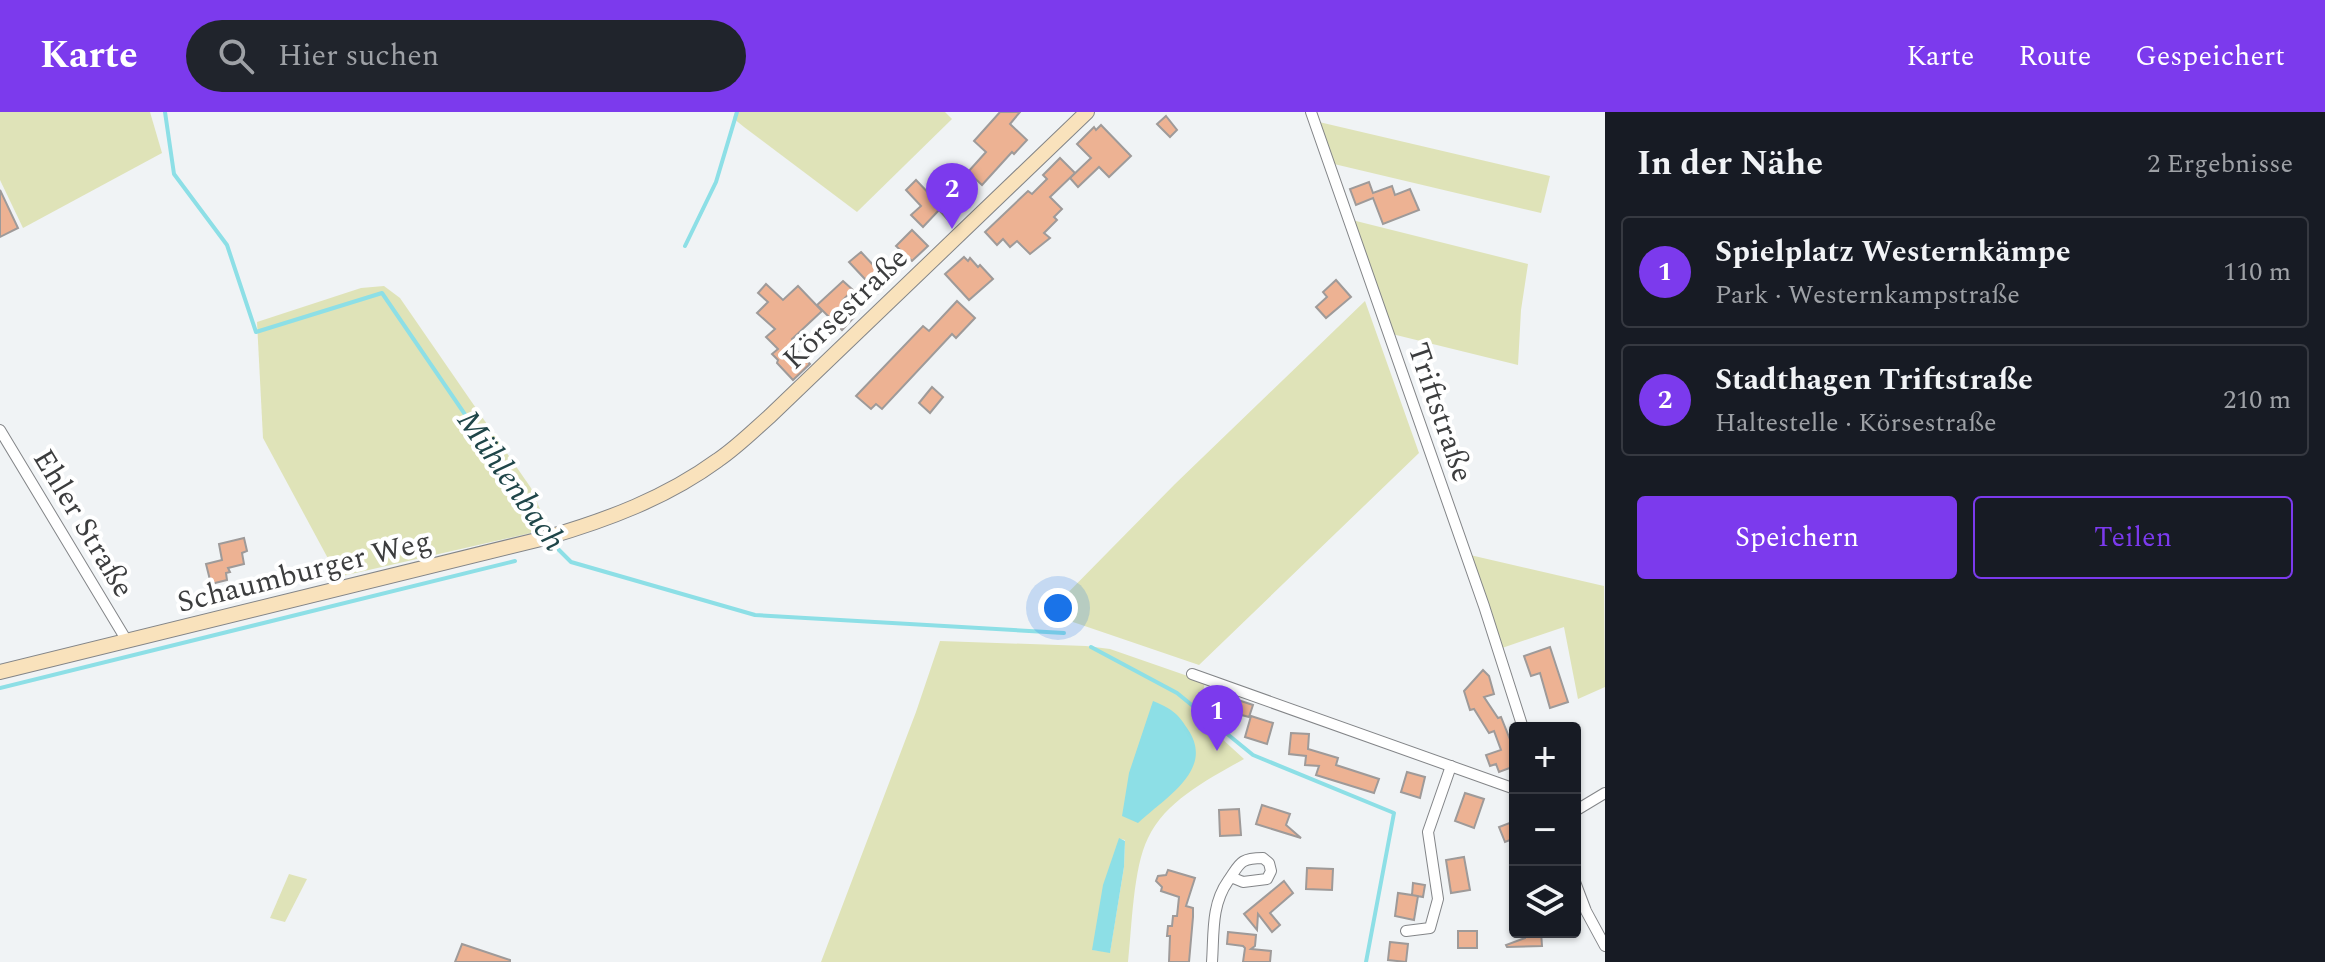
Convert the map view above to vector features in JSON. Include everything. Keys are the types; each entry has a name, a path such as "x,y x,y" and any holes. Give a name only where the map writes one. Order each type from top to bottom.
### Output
{"street":[{"name":"Körsestraße","path":"618,515 669,491 719,459 770,416 1087,112"},
{"name":"Triftstraße","path":"1311,112 1484,606 1521,722"},
{"name":"Ehler Straße","path":"0,430 127,641"},
{"name":"Schaumburger Weg","path":"0,672 548,537 618,515"},
{"path":"1192,674 1509,787"},
{"path":"1406,931 1430,928 1438,899 1428,832 1451,766"},
{"path":"1581,807 1605,793"},
{"path":"1212,962 1215,912 1221,891 1231,877"},
{"path":"1581,898 1605,946"}],"green space":[{"path":"0,112 150,112 162,153 23,228 0,180"},
{"path":"735,112 945,112 952,119 857,212 733,118"},
{"path":"1319,122 1550,176 1541,213 1334,164"},
{"path":"1352,220 1528,264 1521,310 1518,365 1392,334"},
{"path":"384,286 400,298 531,488 546,523 540,531 338,577 263,438 257,322 361,288"},
{"path":"1365,301 1419,453 1199,665 1070,621 1043,618 1175,484"},
{"path":"1470,555 1604,586 1605,687 1578,699 1564,627 1502,648"},
{"path":"940,641 1110,649 1205,682 1196,715 1244,759 1177,802 1148,838 1136,881 1128,962 821,962","holes":["1120,839 1125,840 1124,867 1110,952 1093,950"]},
{"path":"289,874 307,879 285,922 270,918"}],"water":[{"path":"1153,701 1173,711 1183,723 1194,743 1196,756 1184,781 1138,823 1122,816 1129,773"},
{"path":"1119,838 1125,841 1124,867 1110,953 1092,950 1103,885"}],"building":[{"path":"1000,112 1020,112 1010,124 1027,140 982,185 968,172 986,152 974,141"},
{"path":"1166,116 1177,130 1170,137 1157,124"},
{"path":"1101,125 1131,156 1109,177 1099,167 1078,187 1070,178 1091,158 1077,144 1094,127 1096,130"},
{"path":"1060,158 1075,173 1050,197 1062,209 1054,217 1057,220 1044,233 1050,238 1030,254 1017,241 1010,247 1003,239 997,245 985,232 1028,191 1032,194 1047,179 1043,175"},
{"path":"916,180 936,201 950,188 967,206 950,222 939,210 923,227 911,215 921,206 906,190"},
{"path":"1369,182 1373,193 1392,186 1395,195 1410,189 1419,210 1383,224 1373,198 1356,205 1350,189"},
{"path":"0,190 18,228 0,237"},
{"path":"912,230 928,246 912,261 896,246"},
{"path":"861,252 875,267 878,264 892,280 878,293 849,262"},
{"path":"964,257 968,261 970,258 978,267 980,265 993,279 969,300 945,274"},
{"path":"1336,280 1351,297 1326,318 1316,307 1327,297 1323,292"},
{"path":"843,281 853,290 843,300 858,313 842,330 817,305"},
{"path":"766,284 783,300 798,286 822,311 792,339 797,345 794,348 810,364 793,380 777,363 772,354 778,349 766,337 775,329 757,313 768,302 758,293"},
{"path":"957,301 975,318 956,338 952,334 882,409 876,404 871,409 856,396 923,326 929,331"},
{"path":"932,387 943,397 930,413 919,403"},
{"path":"244,538 247,551 242,553 244,564 228,568 227,580 211,584 206,564 222,560 219,544"},
{"path":"1550,647 1568,702 1550,708 1540,673 1531,676 1524,656"},
{"path":"1483,670 1489,676 1494,694 1484,697 1498,718 1501,717 1509,737 1509,768 1499,772 1496,764 1490,766 1486,755 1501,750 1494,731 1489,733 1474,709 1470,710 1464,691"},
{"path":"1238,700 1253,705 1249,717 1234,713"},
{"path":"1251,716 1273,723 1267,744 1245,737"},
{"path":"1291,733 1309,734 1308,749 1338,758 1336,765 1379,779 1374,793 1316,775 1319,766 1305,765 1306,756 1289,754"},
{"path":"1407,772 1425,777 1420,798 1401,792"},
{"path":"1465,793 1484,799 1474,828 1455,821"},
{"path":"1262,805 1290,814 1286,825 1301,838 1256,824"},
{"path":"1239,809 1241,835 1220,836 1219,810"},
{"path":"1509,823 1509,840 1505,842 1499,827"},
{"path":"1464,857 1470,890 1451,893 1446,860"},
{"path":"1307,868 1333,869 1332,890 1306,889"},
{"path":"1168,870 1195,878 1186,906 1193,908 1189,962 1169,962 1168,926 1172,926 1173,916 1177,916 1179,897 1161,891 1162,887 1156,881"},
{"path":"1284,881 1293,893 1270,913 1280,925 1272,932 1258,914 1257,930 1244,914"},
{"path":"1413,883 1425,885 1423,897 1418,896 1414,920 1395,916 1398,893 1412,895"},
{"path":"1458,931 1477,931 1477,948 1458,948"},
{"path":"1228,932 1256,935 1255,946 1251,949 1271,951 1270,962 1243,962 1245,948 1227,944"},
{"path":"1525,938 1541,938 1542,946 1506,945"},
{"path":"1390,942 1408,944 1406,962 1388,960"},
{"path":"462,944 510,960 510,962 455,962"}],"waterway":[{"name":"Mühlenbach","path":"165,112 174,174 227,245 256,332 382,293 546,533"},
{"path":"685,246 716,182 737,112"},
{"name":"Mühlenbach","path":"550,541 571,562 755,615 1064,633"},
{"path":"0,688 515,561"},
{"name":"Mühlenbach","path":"1091,647 1177,693 1253,755 1394,813 1366,962"}],"place":[{"name":"Stadthagen Triftstraße","path":"952,229"},
{"name":"Spielplatz Westernkämpe","path":"1217,751"}]}
